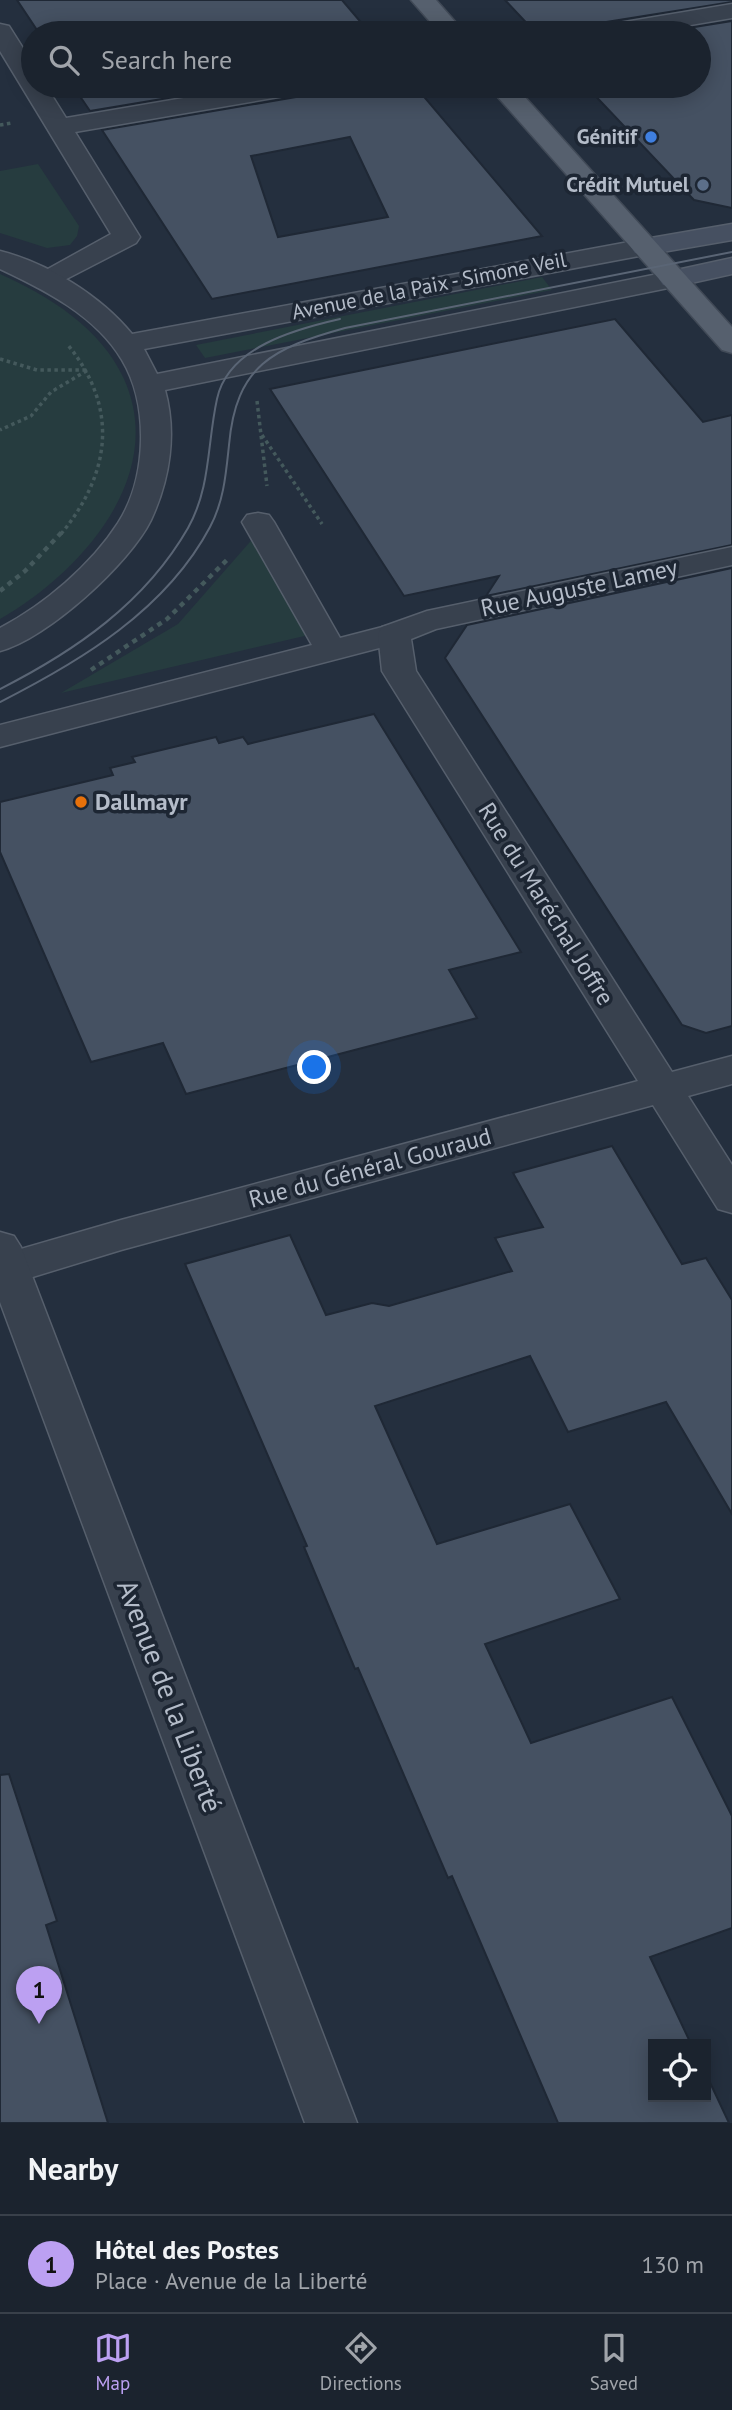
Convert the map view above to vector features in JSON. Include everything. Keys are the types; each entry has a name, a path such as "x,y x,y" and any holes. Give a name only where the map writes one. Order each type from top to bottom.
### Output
{"main road":[{"path":"423,0 442,21"},
{"path":"512,98 732,344"},
{"name":"Avenue de la Paix - Simone Veil","path":"645,247 732,232"},
{"name":"Avenue de la Paix - Simone Veil","path":"673,279 732,266"}],"street":[{"path":"672,21 732,11"},
{"path":"0,31 21,64"},
{"path":"42,98 126,237 47,281"},
{"path":"60,127 227,98"},
{"name":"Avenue de la Paix - Simone Veil","path":"127,344 645,247"},
{"path":"0,259 47,281 98,316 127,344 149,384 159,419 159,447 136,520 89,578 19,632 0,641"},
{"name":"Avenue de la Paix - Simone Veil","path":"149,384 673,279"},
{"path":"258,522 332,652"},
{"name":"Rue Auguste Lamey","path":"394,634 427,621 732,556"},
{"path":"0,736 394,634"},
{"name":"Rue du Maréchal Joffre","path":"394,634 399,671 732,1198"},
{"name":"Rue du Général Gouraud","path":"3,1262 134,1231 732,1070"},
{"name":"Avenue de la Liberté","path":"3,1262 331,2123"}],"path":[{"path":"0,591 55,543 74,520 89,495 99,468 104,438 103,412 88,370 65,341"},
{"path":"0,359 37,370 88,370"},
{"path":"0,430 31,416 51,392 88,370"},
{"path":"85,673 126,649 167,619 222,566 258,522 267,486 255,390"},
{"path":"262,434 322,524"}],"green space":[{"path":"38,164 79,226 77,236 70,245 47,248 0,233 0,171"},
{"path":"0,274 55,303 88,329 102,344 124,379 135,416 134,452 125,486 108,519 86,549 59,576 30,600 0,619"},
{"path":"542,277 552,290 205,358 196,345"},
{"path":"256,535 313,634 61,693 178,624"}],"building":[{"path":"17,0 342,0 360,21 31,21"},
{"path":"505,0 732,0 613,21 525,21"},
{"path":"732,21 732,208 694,200 597,98 711,98 711,24"},
{"path":"81,98 168,98 90,111"},
{"path":"290,98 425,98 542,236 212,299 102,130","holes":["350,137 388,217 278,237 251,156"]},
{"path":"615,319 703,422 732,415 732,545 486,596 499,576 404,596 270,389"},
{"path":"732,568 732,1026 706,1033 682,1025 445,658 467,625"},
{"path":"374,714 521,952 449,970 477,1018 186,1094 163,1043 91,1062 0,852 0,802 113,775 110,768 135,762 132,757 216,737 219,743 243,737 248,744"},
{"path":"612,1146 682,1264 706,1258 732,1300 732,1514 666,1402 568,1432 530,1356 375,1406 437,1544 570,1504 620,1599 485,1644 531,1743 672,1697 732,1816 732,1928 650,1957 689,2039 648,2039 648,2102 711,2102 711,2085 729,2123 558,2123 452,1876 448,1878 358,1668 355,1669 304,1547 307,1546 185,1264 290,1235 326,1315 372,1303 389,1306 512,1271 495,1238 543,1227 513,1173"},
{"path":"9,1774 57,1921 46,1925 108,2123 0,2123 0,1775"}],"tram line":[{"path":"0,702 61,669 119,630 146,608 192,557 210,527 221,497 233,418 240,396 250,378 263,364 279,353 297,343 345,328 732,252"},
{"path":"0,689 55,658 106,622 129,602 171,555 188,528 201,497 217,399 224,381 235,366 266,343 304,328 340,319"}],"place":[{"name":"Génitif","path":"651,137"},
{"name":"Crédit Mutuel","path":"703,185"},
{"name":"Dallmayr","path":"81,802"},
{"name":"Hôtel des Postes","path":"39,2024"}]}
